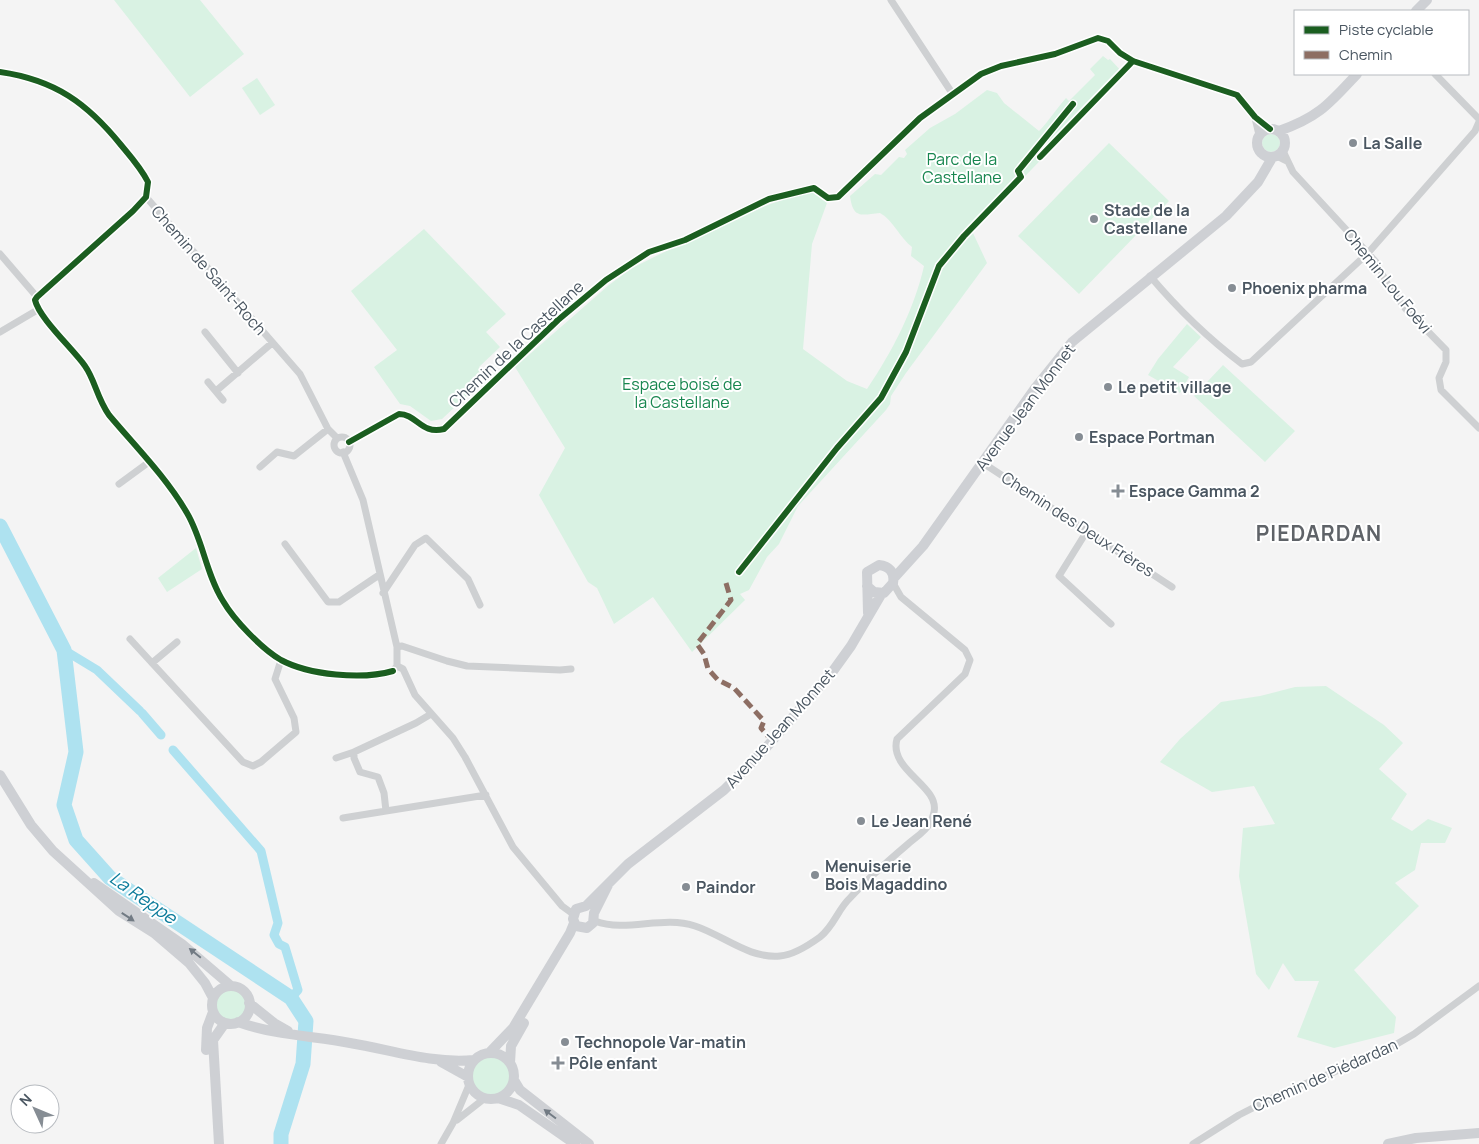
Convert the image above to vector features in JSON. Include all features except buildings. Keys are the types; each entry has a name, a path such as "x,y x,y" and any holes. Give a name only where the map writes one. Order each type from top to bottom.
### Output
{"main road":[{"path":"1417,10 1426,0"},
{"path":"1277,154 1299,125 1318,113 1357,75"},
{"path":"1259,135 1299,125"},
{"path":"1274,130 1277,154"},
{"name":"Avenue Jean Monnet","path":"894,581 983,463 1036,387 1072,342 1150,276 1226,216 1250,192 1277,154 1256,143 1259,135"},
{"name":"Avenue Jean Monnet","path":"888,567 915,555"},
{"path":"867,586 874,592 883,593 894,581 888,567 879,565 870,568 866,577 868,614"},
{"name":"Avenue Jean Monnet","path":"510,1063 511,1046 515,1038 571,944 584,929 591,926 592,913 608,886 636,858 724,790 758,756 833,671 883,593"},
{"path":"0,775 42,839 64,862 119,911 145,926 177,952 197,972 213,998 213,1012 207,1028 206,1060 217,1121"},
{"path":"64,862 182,944 231,986 241,989 249,1003 274,1024 291,1033"},
{"name":"Avenue Jean Monnet","path":"574,918 579,907 592,913"},
{"path":"574,918 584,929"},
{"path":"213,1012 225,1023 238,1022 264,1030 318,1037 438,1060 474,1060 489,1053 513,1028 570,933 574,918"},
{"path":"213,998 220,989 231,986"},
{"path":"238,1022 247,1014 249,1003"},
{"path":"219,1144 213,1040 225,1023"},
{"path":"489,1053 501,1055 510,1063 514,1080 520,1090 589,1144"},
{"path":"438,1060 469,1081 473,1091 485,1098 498,1098 519,1105 575,1144"},
{"path":"469,1081 474,1060"},
{"path":"498,1098 511,1088 514,1080"},
{"path":"1388,1144 1416,1138 1479,1133"}],"street":[{"path":"891,0 952,93"},
{"name":"Chemin de la Castellane","path":"349,442 399,414 406,414 422,427 438,430 444,428 558,320 606,280 650,252 685,240 769,199 814,188 828,198 838,197 920,118 952,93 988,71 1055,54 1098,38 1108,41 1120,53 1133,61 1237,95 1255,117 1274,130"},
{"name":"Chemin de Saint-Roch","path":"0,72 28,78 55,87 93,114 108,129 145,175 148,182 146,197 306,382 328,429 337,438"},
{"path":"1150,276 1208,335 1242,364 1251,362 1368,253 1475,131 1479,121 1436,75"},
{"name":"Chemin de la Castellane","path":"1255,117 1259,135"},
{"name":"Chemin Lou Foévi","path":"1277,154 1376,262 1388,285 1405,308 1446,350 1446,362 1439,378 1441,390 1479,428"},
{"path":"36,296 106,237 146,197"},
{"path":"0,254 36,296 36,305 90,373 100,402 109,415 149,462 193,523 222,600 240,624 281,660 344,676 364,676 398,671"},
{"path":"0,332 39,309"},
{"path":"206,332 238,372"},
{"path":"216,391 272,343"},
{"path":"208,382 223,400"},
{"path":"260,467 277,452 294,456 328,429"},
{"path":"337,438 345,438 349,442 348,449 343,452 335,449 334,442 337,438"},
{"path":"343,452 344,460 363,500 397,647 398,671 457,745 513,847 574,918"},
{"path":"119,484 149,462"},
{"name":"Chemin des Deux Frères","path":"983,463 1172,586"},
{"path":"1088,531 1059,576 1111,624"},
{"path":"383,593 416,545 426,538 468,579 480,606"},
{"path":"285,544 328,602 339,602 379,574"},
{"path":"592,913 610,925 670,921 695,926 760,956 781,956 806,947 822,935 835,921 846,902 930,823 934,810 932,798 898,759 894,748 897,739 965,674 970,660 965,650 902,597 894,581"},
{"path":"883,593 902,597"},
{"path":"130,639 243,762 252,766 261,762 296,732 294,718 275,679 281,660"},
{"path":"152,663 177,642"},
{"path":"397,647 402,646 468,666 571,669"},
{"path":"336,758 354,752 431,714"},
{"path":"354,752 354,758 360,772 378,777 384,792 386,811"},
{"path":"343,818 486,796"},
{"name":"Chemin de Piédardan","path":"1193,1144 1239,1115 1278,1095 1383,1052 1414,1034 1479,986"},
{"path":"440,1144 453,1123 469,1081"},
{"path":"453,1123 470,1107 485,1098"}],"green space":[{"path":"114,0 200,0 244,54 190,97"},
{"name":"Espace boisé de la Castellane","path":"1103,56 1108,60 1110,59 1124,74 972,231 987,263 906,373 891,396 890,404 886,410 798,506 779,544 767,557 749,590 740,594 745,600 692,652 653,597 614,624 597,588 588,582 539,495 565,448 515,367 609,285 632,268 737,216 813,189 827,203 812,244 803,349 847,381 867,389 901,330 914,299 924,266 911,256 912,247 903,239 885,216 880,213 859,214 853,209 850,196 875,174 881,175 899,157 904,158 907,154 905,150 930,128 955,114 987,90 997,93 1004,103 1039,131 1066,98 1069,101 1095,75 1090,69"},
{"path":"257,78 275,105 260,115 242,88"},
{"path":"1271,134 1277,137 1280,143 1277,149 1271,152 1265,149 1262,143 1265,137"},
{"name":"Stade de la Castellane","path":"1109,143 1169,201 1079,294 1018,236"},
{"path":"424,229 506,314 486,332 500,347 479,367 487,377 442,419 431,421 410,406 400,404 374,367 397,350 351,291"},
{"path":"1187,324 1201,337 1173,367 1189,377 1180,393 1148,375 1158,359"},
{"path":"1223,365 1295,431 1265,462 1194,396"},
{"path":"196,548 202,569 167,592 158,578"},
{"path":"1326,686 1384,725 1403,743 1379,769 1407,794 1391,819 1412,831 1428,819 1452,828 1445,843 1421,843 1415,870 1395,883 1419,906 1354,970 1396,1017 1394,1033 1334,1048 1297,1037 1319,981 1295,981 1283,963 1269,990 1256,974 1239,876 1243,828 1275,824 1254,786 1212,792 1160,762 1180,739 1221,702 1260,696 1295,687"},
{"path":"231,985 244,991 250,1004 244,1017 231,1023 218,1017 212,1004 218,991"},
{"path":"486,1053 496,1053 510,1063 514,1076 510,1089 504,1095 496,1099 486,1099 472,1089 468,1081 468,1071 478,1057"}],"waterway":[{"name":"La Reppe","path":"0,526 64,650 76,752 64,805 76,840 110,878 291,998 306,1021 303,1064 281,1134 281,1144"},
{"path":"64,650 97,670 140,711"},
{"path":"142,713 161,735"},
{"path":"173,750 261,851 278,923 274,935 279,944 285,947 298,990 291,998"}],"marked path":[{"path":"726,583 731,600 697,644 704,654 708,669 718,680 734,688 764,721 761,728 768,736"}],"cycle path":[{"path":"349,442 399,414 410,417 424,427 436,430 444,429 558,320 606,280 649,252 685,240 769,199 814,188 828,198 838,197 920,118 981,74 1001,66 1055,54 1098,38 1108,41 1120,53 1133,61 1237,95 1255,117 1270,129"},
{"path":"1040,157 1133,61"},
{"path":"0,72 37,81 68,96 82,106 108,130 136,163 148,182 146,197 133,211 35,300 49,324 85,366 109,415 160,474 179,500 197,534 212,580 228,609 249,634 265,649 281,660 293,665 321,672 351,675 380,674 393,671"},
{"path":"739,572 837,448 881,398 906,352 939,266 964,236 1021,177 1018,171 1073,104"}],"place":[{"name":"La Salle","path":"1353,143"},
{"name":"Stade de la Castellane","path":"1094,219"},
{"name":"Phoenix pharma","path":"1232,288"},
{"name":"Le petit village","path":"1108,387"},
{"name":"Espace Portman","path":"1079,437"},
{"name":"Espace Gamma 2","path":"1118,491"},
{"name":"Le Jean René","path":"861,821"},
{"name":"Menuiserie Bois Magaddino","path":"815,875"},
{"name":"Paindor","path":"686,887"},
{"name":"Technopole Var-matin","path":"565,1042"},
{"name":"Pôle enfant","path":"558,1063"}],"district":[{"name":"PIEDARDAN","path":"1319,534"}],"park label":[{"name":"Parc de la Castellane","path":"962,168"}]}
